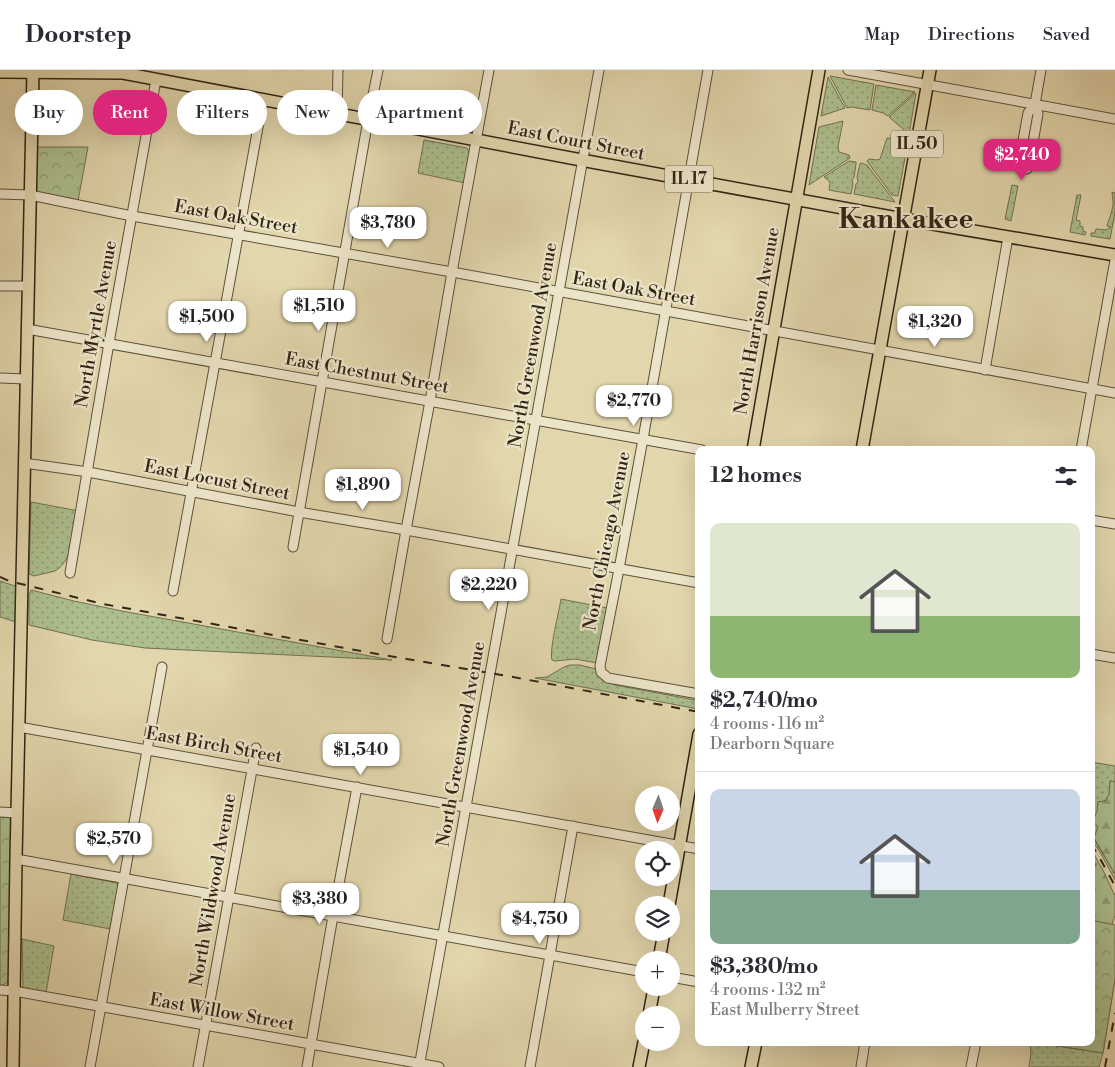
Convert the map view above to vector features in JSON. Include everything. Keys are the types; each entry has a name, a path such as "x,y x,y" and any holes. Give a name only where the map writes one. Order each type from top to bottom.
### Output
{"main road":[{"name":"North Harrison Avenue","path":"754,446 819,70"},
{"name":"IL 50","path":"863,446 930,70"},
{"name":"East Court Street","path":"0,72 123,72 209,90"},
{"path":"13,1067 33,72"},
{"name":"East Court Street","path":"449,135 903,219 1115,255"},
{"path":"680,841 695,756"},
{"path":"751,1067 755,1046"},
{"path":"639,1067 642,1051"}],"street":[{"path":"338,70 338,90"},
{"path":"374,90 378,70"},
{"path":"387,639 489,70"},
{"name":"North Greenwood Avenue","path":"419,1065 599,70"},
{"name":"North Chicago Avenue","path":"695,693 608,678 601,672 600,666 667,312 688,179 708,70"},
{"path":"848,70 1115,118"},
{"path":"1035,104 1038,114 1029,165 1027,169 1024,169 1020,168 1019,163 1028,113 1035,104 1041,70"},
{"name":"North Myrtle Avenue","path":"70,573 156,80"},
{"path":"173,591 256,135"},
{"path":"293,547 365,135"},
{"name":"East Oak Street","path":"0,194 30,195 132,216 452,272 1115,394"},
{"path":"986,370 1008,237"},
{"path":"1082,446 1115,260"},
{"path":"0,286 28,286"},
{"name":"East Chestnut Street","path":"27,329 695,449"},
{"path":"0,378 26,379"},
{"name":"East Locust Street","path":"24,463 88,472 299,512 695,582"},
{"path":"1095,521 1115,524"},
{"path":"1095,655 1115,658"},
{"path":"90,1067 162,668"},
{"name":"East Birch Street","path":"19,727 657,841"},
{"name":"North Wildwood Avenue","path":"198,1067 256,748"},
{"path":"307,1067 357,788"},
{"path":"0,812 17,813"},
{"path":"530,1067 573,826"},
{"name":"East Birch Street","path":"680,845 695,848"},
{"path":"16,859 635,970"},
{"path":"680,979 695,981"},
{"name":"East Willow Street","path":"0,990 101,1006 419,1065 439,1067"},
{"path":"861,1067 864,1046"},
{"path":"971,1067 975,1046"}],"green space":[{"path":"830,76 874,84 870,110 847,108"},
{"path":"828,77 845,108 821,116"},
{"path":"876,85 915,92 888,116 872,110"},
{"path":"916,93 909,134 889,117"},
{"path":"843,121 838,147 839,152 849,155 850,158 809,185 819,127"},
{"path":"887,138 896,139 907,147 898,196 892,195 867,161 869,159 880,159"},
{"path":"424,140 467,148 470,154 465,183 418,173"},
{"path":"37,147 88,147 78,201 36,191"},
{"path":"849,161 856,162 851,194 829,190 830,182 824,177"},
{"path":"861,163 867,165 895,202 854,194"},
{"path":"1012,185 1018,186 1011,221 1005,219"},
{"path":"1112,192 1115,193 1115,213 1110,239 1091,236 1091,233 1095,233 1096,229 1106,230 1111,227 1107,226 1113,206"},
{"path":"1077,195 1081,195 1076,220 1080,221 1080,226 1086,232 1085,235 1070,232"},
{"path":"31,502 79,511 72,544 66,560 55,571 34,576 29,574"},
{"path":"0,581 15,586 17,591 16,622 0,617"},
{"path":"31,590 122,611 392,660 145,648 92,640 29,625 29,595"},
{"path":"561,599 607,608 597,663 575,659 552,660 553,640"},
{"path":"580,665 596,669 598,675 615,685 695,700 695,708 535,678 547,677 564,667"},
{"path":"1095,763 1115,766 1115,782 1110,781 1109,795 1105,801 1098,802 1098,827 1095,836"},
{"path":"1110,781 1115,782 1115,874 1095,840 1098,827 1095,824 1095,815 1098,802 1105,801 1109,795"},
{"path":"0,817 10,817 12,820 11,978 0,986"},
{"path":"1095,841 1115,874 1115,880 1095,845"},
{"path":"1095,856 1115,896 1115,915 1108,937 1115,979 1103,1053 1058,1046 1095,1046"},
{"path":"71,874 117,883 118,888 110,929 63,920"},
{"path":"1095,921 1115,925 1115,979 1103,1053 1058,1046 1095,1046"},
{"path":"22,939 54,946 46,993 23,987"},
{"path":"1030,1046 1058,1046 1103,1053 1099,1067 1029,1067"}],"railway":[{"path":"0,577 9,581 103,604 695,711"},
{"path":"1095,850 1115,886"},
{"path":"1105,1067 1115,1013"}],"district":[{"name":"Kankakee","path":"906,219"}]}
